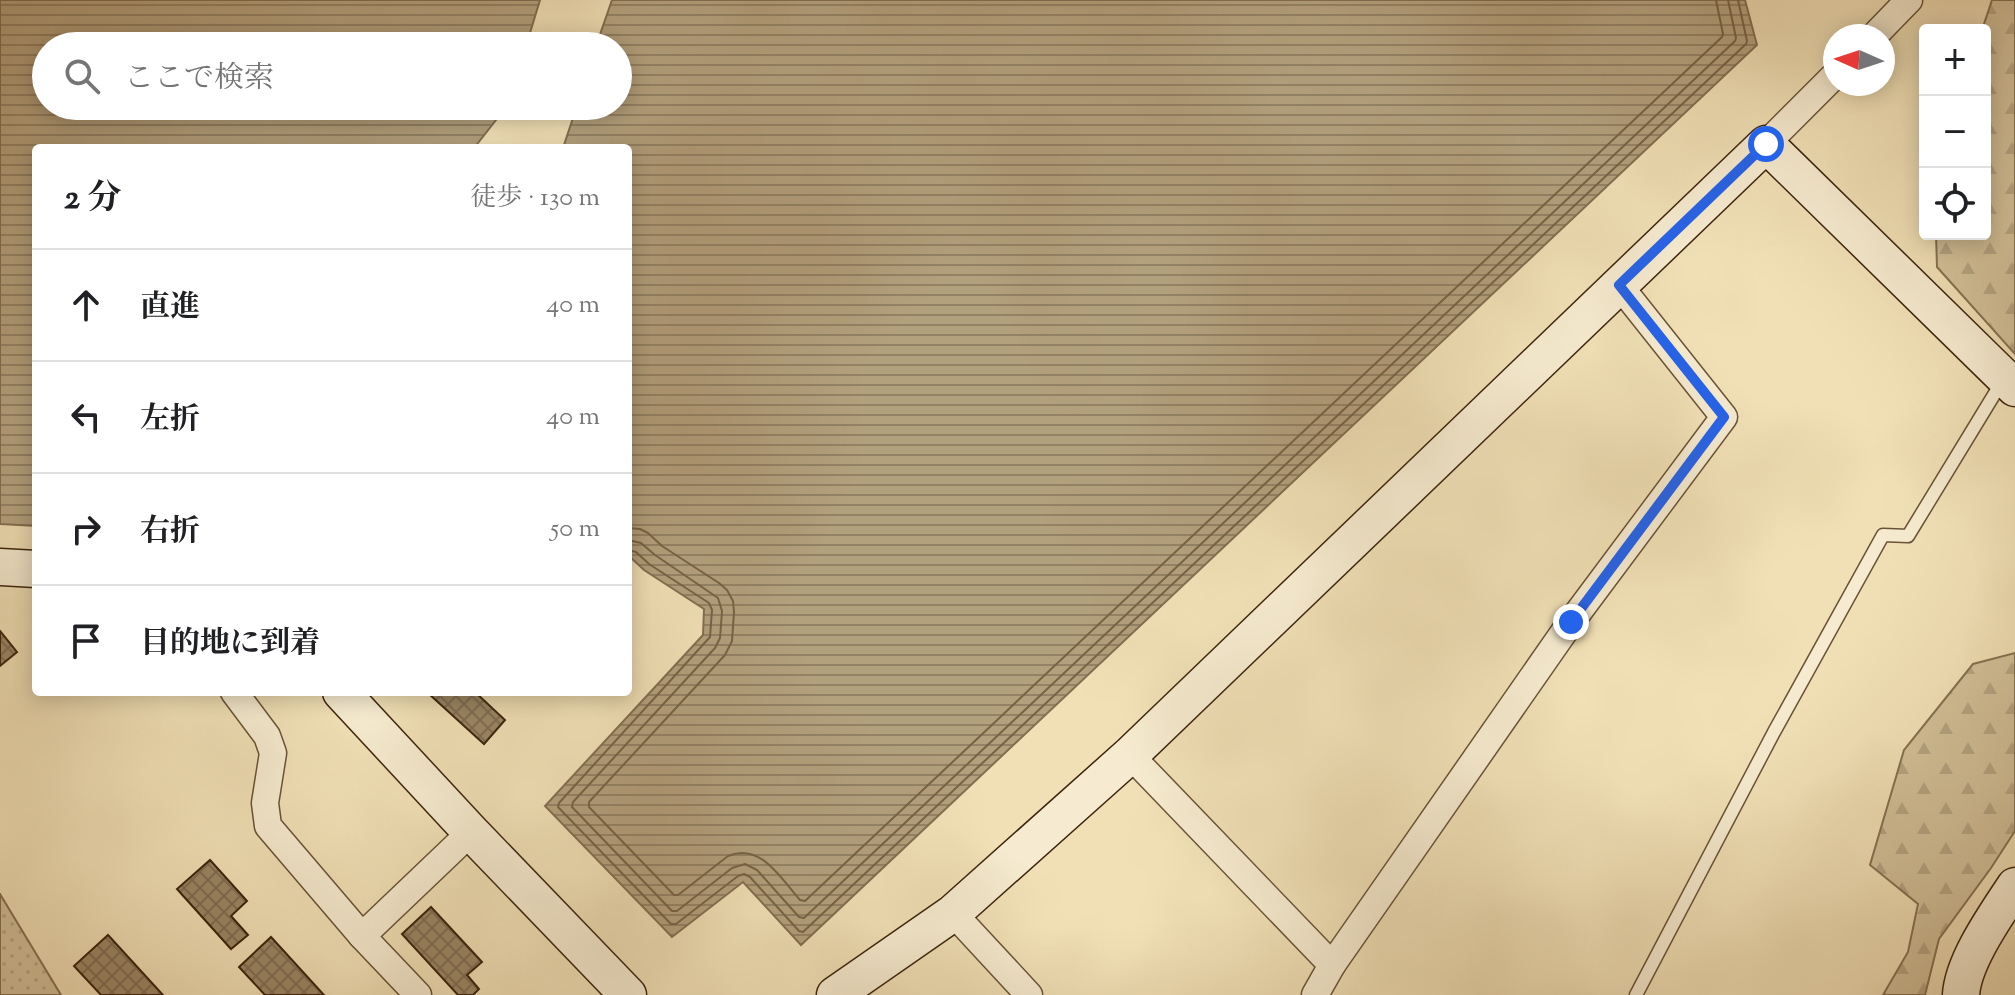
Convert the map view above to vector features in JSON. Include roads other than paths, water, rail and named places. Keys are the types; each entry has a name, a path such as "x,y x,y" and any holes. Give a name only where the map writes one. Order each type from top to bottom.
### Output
{"street":[{"path":"1886,24 1909,0"},
{"path":"835,995 953,913 1130,755 1823,87"},
{"path":"1766,144 2010,383"},
{"path":"1315,995 1332,965 1571,622 1724,417 1619,285"},
{"path":"0,567 32,569"},
{"path":"237,696 267,736 273,753 265,803 268,826 362,936 418,995"},
{"path":"345,696 628,995"},
{"path":"1130,755 1332,965"},
{"path":"362,936 471,832"},
{"path":"1961,995 1962,980 1991,922 2015,886"},
{"path":"953,913 1029,995"}],"lane":[{"path":"1636,995 1774,732 1883,535 1908,536 2010,383"}],"water":[{"path":"0,0 540,0 530,32 32,32 32,120 496,120 477,144 32,144 32,526 0,524"},
{"path":"612,0 1745,0 1757,45 801,945 743,882 672,937 545,806 703,635 704,609 632,559 632,144 564,144 572,120 632,120 632,32 601,32"}]}
